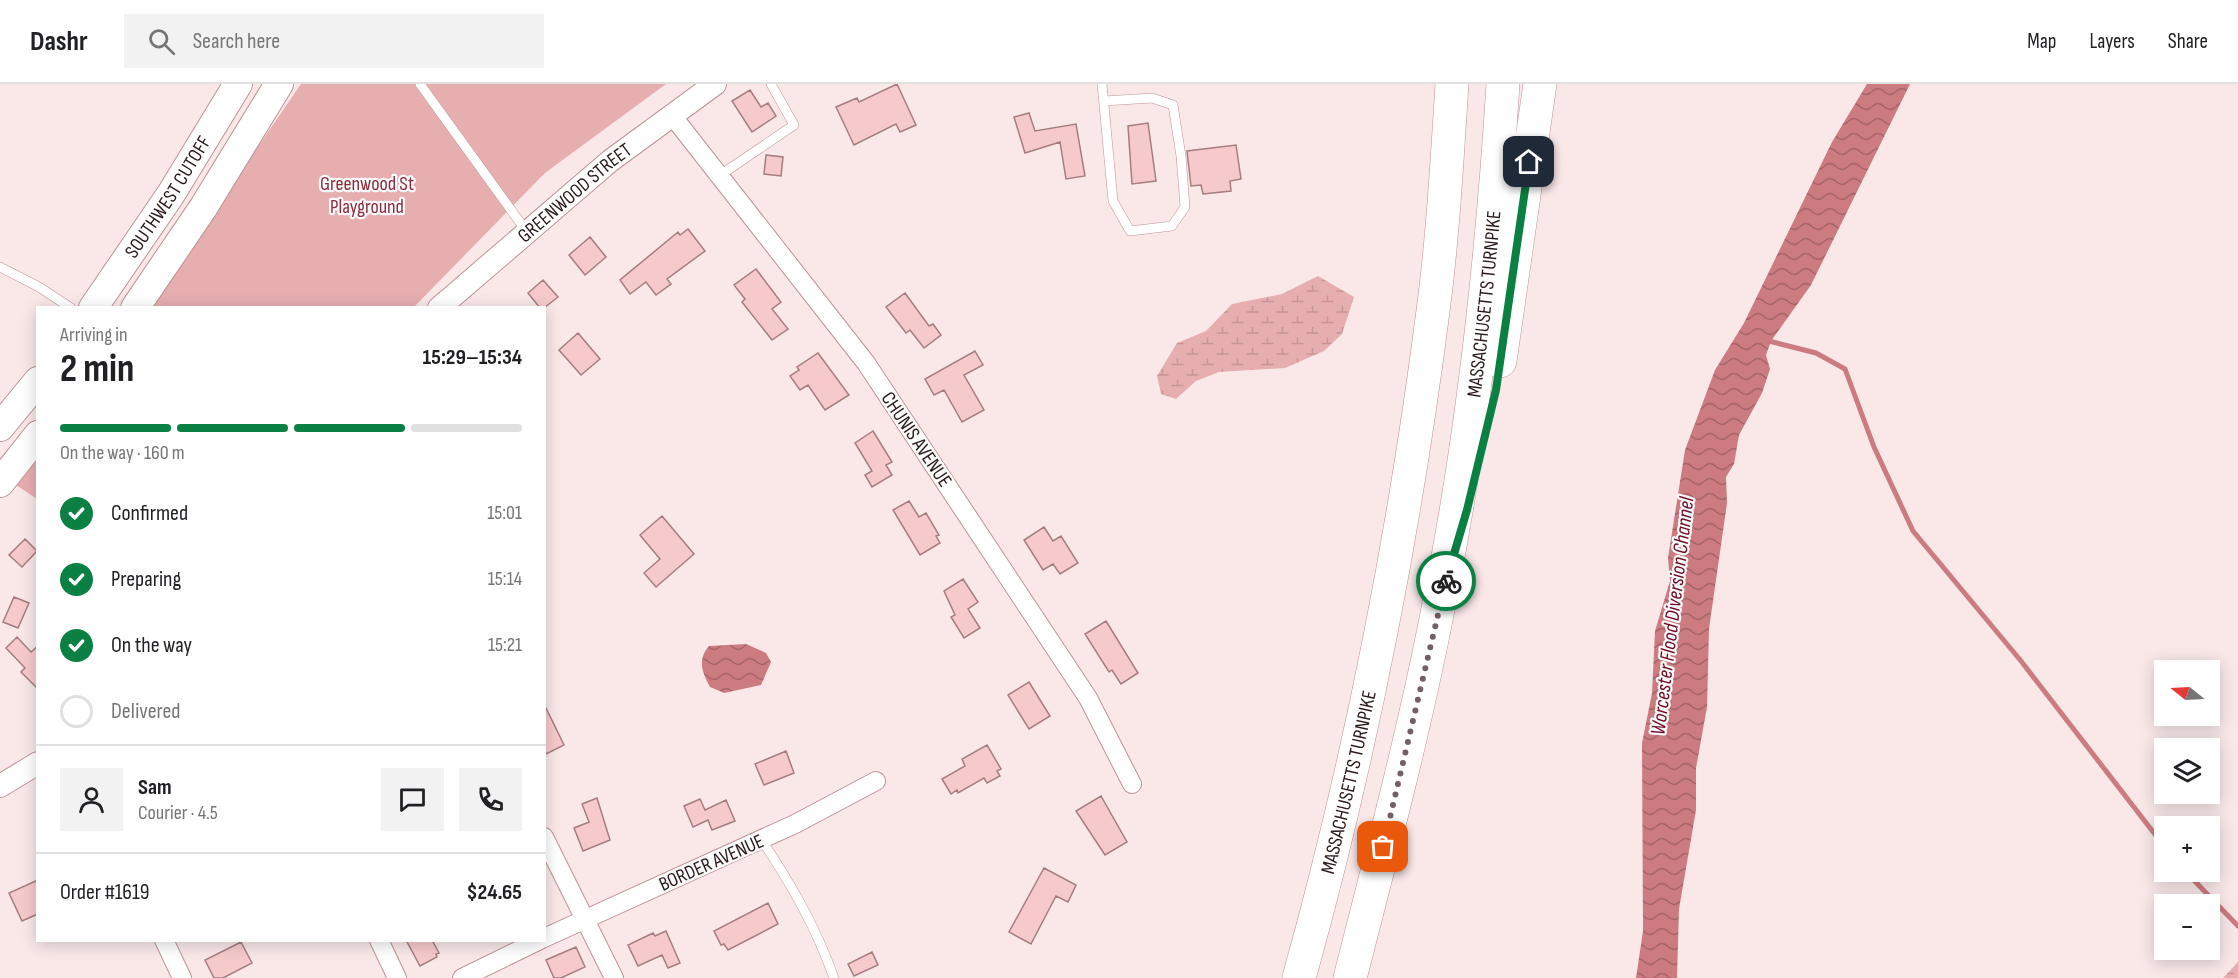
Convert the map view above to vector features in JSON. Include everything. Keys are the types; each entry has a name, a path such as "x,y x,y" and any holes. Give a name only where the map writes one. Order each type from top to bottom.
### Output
{"highway":[{"name":"MASSACHUSETTS TURNPIKE","path":"1299,978 1350,777 1406,501 1433,309 1452,84"},
{"name":"MASSACHUSETTS TURNPIKE","path":"1350,978 1397,792 1439,607 1477,365 1497,183 1503,84"},
{"path":"1439,607 1467,510 1496,390 1540,84"}],"main road":[{"name":"SOUTHWEST CUTOFF","path":"94,306 171,194 238,84"},
{"name":"SOUTHWEST CUTOFF","path":"136,306 198,216 279,84"},
{"path":"0,427 36,383"},
{"path":"0,483 36,438"}],"street":[{"name":"GREENWOOD STREET","path":"441,306 610,161 671,114 715,84"},
{"name":"CHUNIS AVENUE","path":"671,114 866,363 1088,698 1132,784"},
{"path":"0,786 36,764"},
{"name":"BORDER AVENUE","path":"546,937 761,839 876,781"},
{"path":"546,841 614,978"},
{"path":"165,942 182,978"},
{"path":"380,942 397,978"},
{"path":"462,978 536,942"}],"lane":[{"path":"420,84 527,232"},
{"path":"719,176 794,125 771,84"},
{"path":"1102,84 1113,201 1130,231 1172,226 1185,207 1181,156 1173,105 1152,98 1104,101"},
{"path":"0,267 39,287 68,306"},
{"path":"761,839 790,882 818,933 834,978"}],"green space":[{"name":"Greenwood St Playground","path":"301,84 666,84 545,173 415,306 148,306"},
{"path":"1318,276 1354,297 1342,334 1324,351 1285,368 1219,372 1196,381 1176,399 1161,394 1157,376 1177,343 1206,331 1232,304 1282,294"},
{"path":"36,443 36,498 7,479"},
{"path":"2238,962 2238,978 2223,978"}],"water":[{"name":"Worcester Flood Diversion Channel","path":"1867,84 1910,84 1811,285 1771,341 1766,355 1770,369 1762,393 1739,435 1734,464 1726,477 1727,503 1709,629 1707,707 1696,768 1696,810 1679,909 1677,978 1636,978 1643,931 1642,743 1652,693 1655,631 1670,581 1668,558 1685,450 1715,370 1744,323 1832,142"},
{"path":"746,644 766,653 771,662 761,685 724,693 710,687 702,666 703,656 709,646"}],"building":[{"path":"897,84 916,125 900,132 896,124 854,145 836,107 857,98 859,102"},
{"path":"750,90 761,107 768,103 776,116 752,132 732,101"},
{"path":"1029,113 1035,131 1076,124 1085,176 1066,179 1060,142 1025,153 1014,117"},
{"path":"1148,123 1156,181 1132,184 1128,126"},
{"path":"1236,145 1241,179 1230,181 1231,191 1203,194 1201,185 1191,186 1187,151"},
{"path":"766,155 783,157 781,176 764,174"},
{"path":"688,229 705,251 667,279 671,284 656,295 646,282 630,294 620,280 678,232 680,235"},
{"path":"590,237 606,257 585,275 569,255"},
{"path":"756,269 781,302 772,309 788,329 772,340 742,302 745,299 734,285"},
{"path":"543,280 558,297 546,306 538,306 528,293"},
{"path":"905,293 929,326 933,324 941,335 924,348 910,330 906,333 886,307"},
{"path":"578,333 600,359 581,375 559,350"},
{"path":"975,351 983,365 964,375 984,410 962,422 944,390 934,395 925,379"},
{"path":"818,353 849,395 825,410 808,385 800,390 790,376 799,370 797,367"},
{"path":"873,431 892,462 886,465 892,475 872,487 865,475 872,471 855,443"},
{"path":"909,501 919,517 926,513 939,535 936,536 940,543 920,555 893,510"},
{"path":"662,516 694,554 656,587 644,573 660,559 640,535"},
{"path":"1044,527 1053,541 1061,536 1078,563 1060,574 1053,564 1043,570 1024,540"},
{"path":"25,539 36,550 22,567 9,555"},
{"path":"963,579 978,602 968,609 980,628 964,638 951,617 955,615 944,591"},
{"path":"14,597 29,603 18,628 3,622"},
{"path":"1106,621 1138,673 1121,684 1112,670 1109,672 1085,634"},
{"path":"17,637 31,652 36,648 36,687 21,672 25,668 6,648"},
{"path":"1029,682 1050,716 1029,729 1008,695"},
{"path":"546,708 564,745 546,754"},
{"path":"987,745 1001,769 997,771 1000,776 987,783 984,778 958,793 957,790 951,794 942,779 965,766 962,759"},
{"path":"786,751 794,773 764,785 755,764"},
{"path":"1101,796 1127,842 1105,855 1076,811"},
{"path":"597,798 610,840 583,851 574,828 589,822 582,804"},
{"path":"700,799 705,810 726,800 735,821 712,830 708,820 693,827 684,806"},
{"path":"1044,868 1076,885 1068,902 1056,896 1031,944 1009,932"},
{"path":"36,881 36,915 22,921 9,893"},
{"path":"768,903 778,924 728,950 724,944 721,945 714,931"},
{"path":"666,931 680,963 668,968 662,955 638,966 628,945 653,933 655,936"},
{"path":"241,942 252,963 223,978 214,978 205,960"},
{"path":"407,942 433,942 439,953 436,954 437,957 420,966"},
{"path":"576,947 585,967 561,978 554,978 546,960"},
{"path":"872,952 878,965 854,976 848,964"}],"waterway":[{"path":"1765,340 1816,353 1845,369 1874,447 1913,531 2021,661 2154,833"},
{"path":"2196,882 2238,926"}],"way so far":[{"path":"1383,847 1446,581"}],"route":[{"path":"1446,581 1467,510 1496,390 1529,162"}]}
